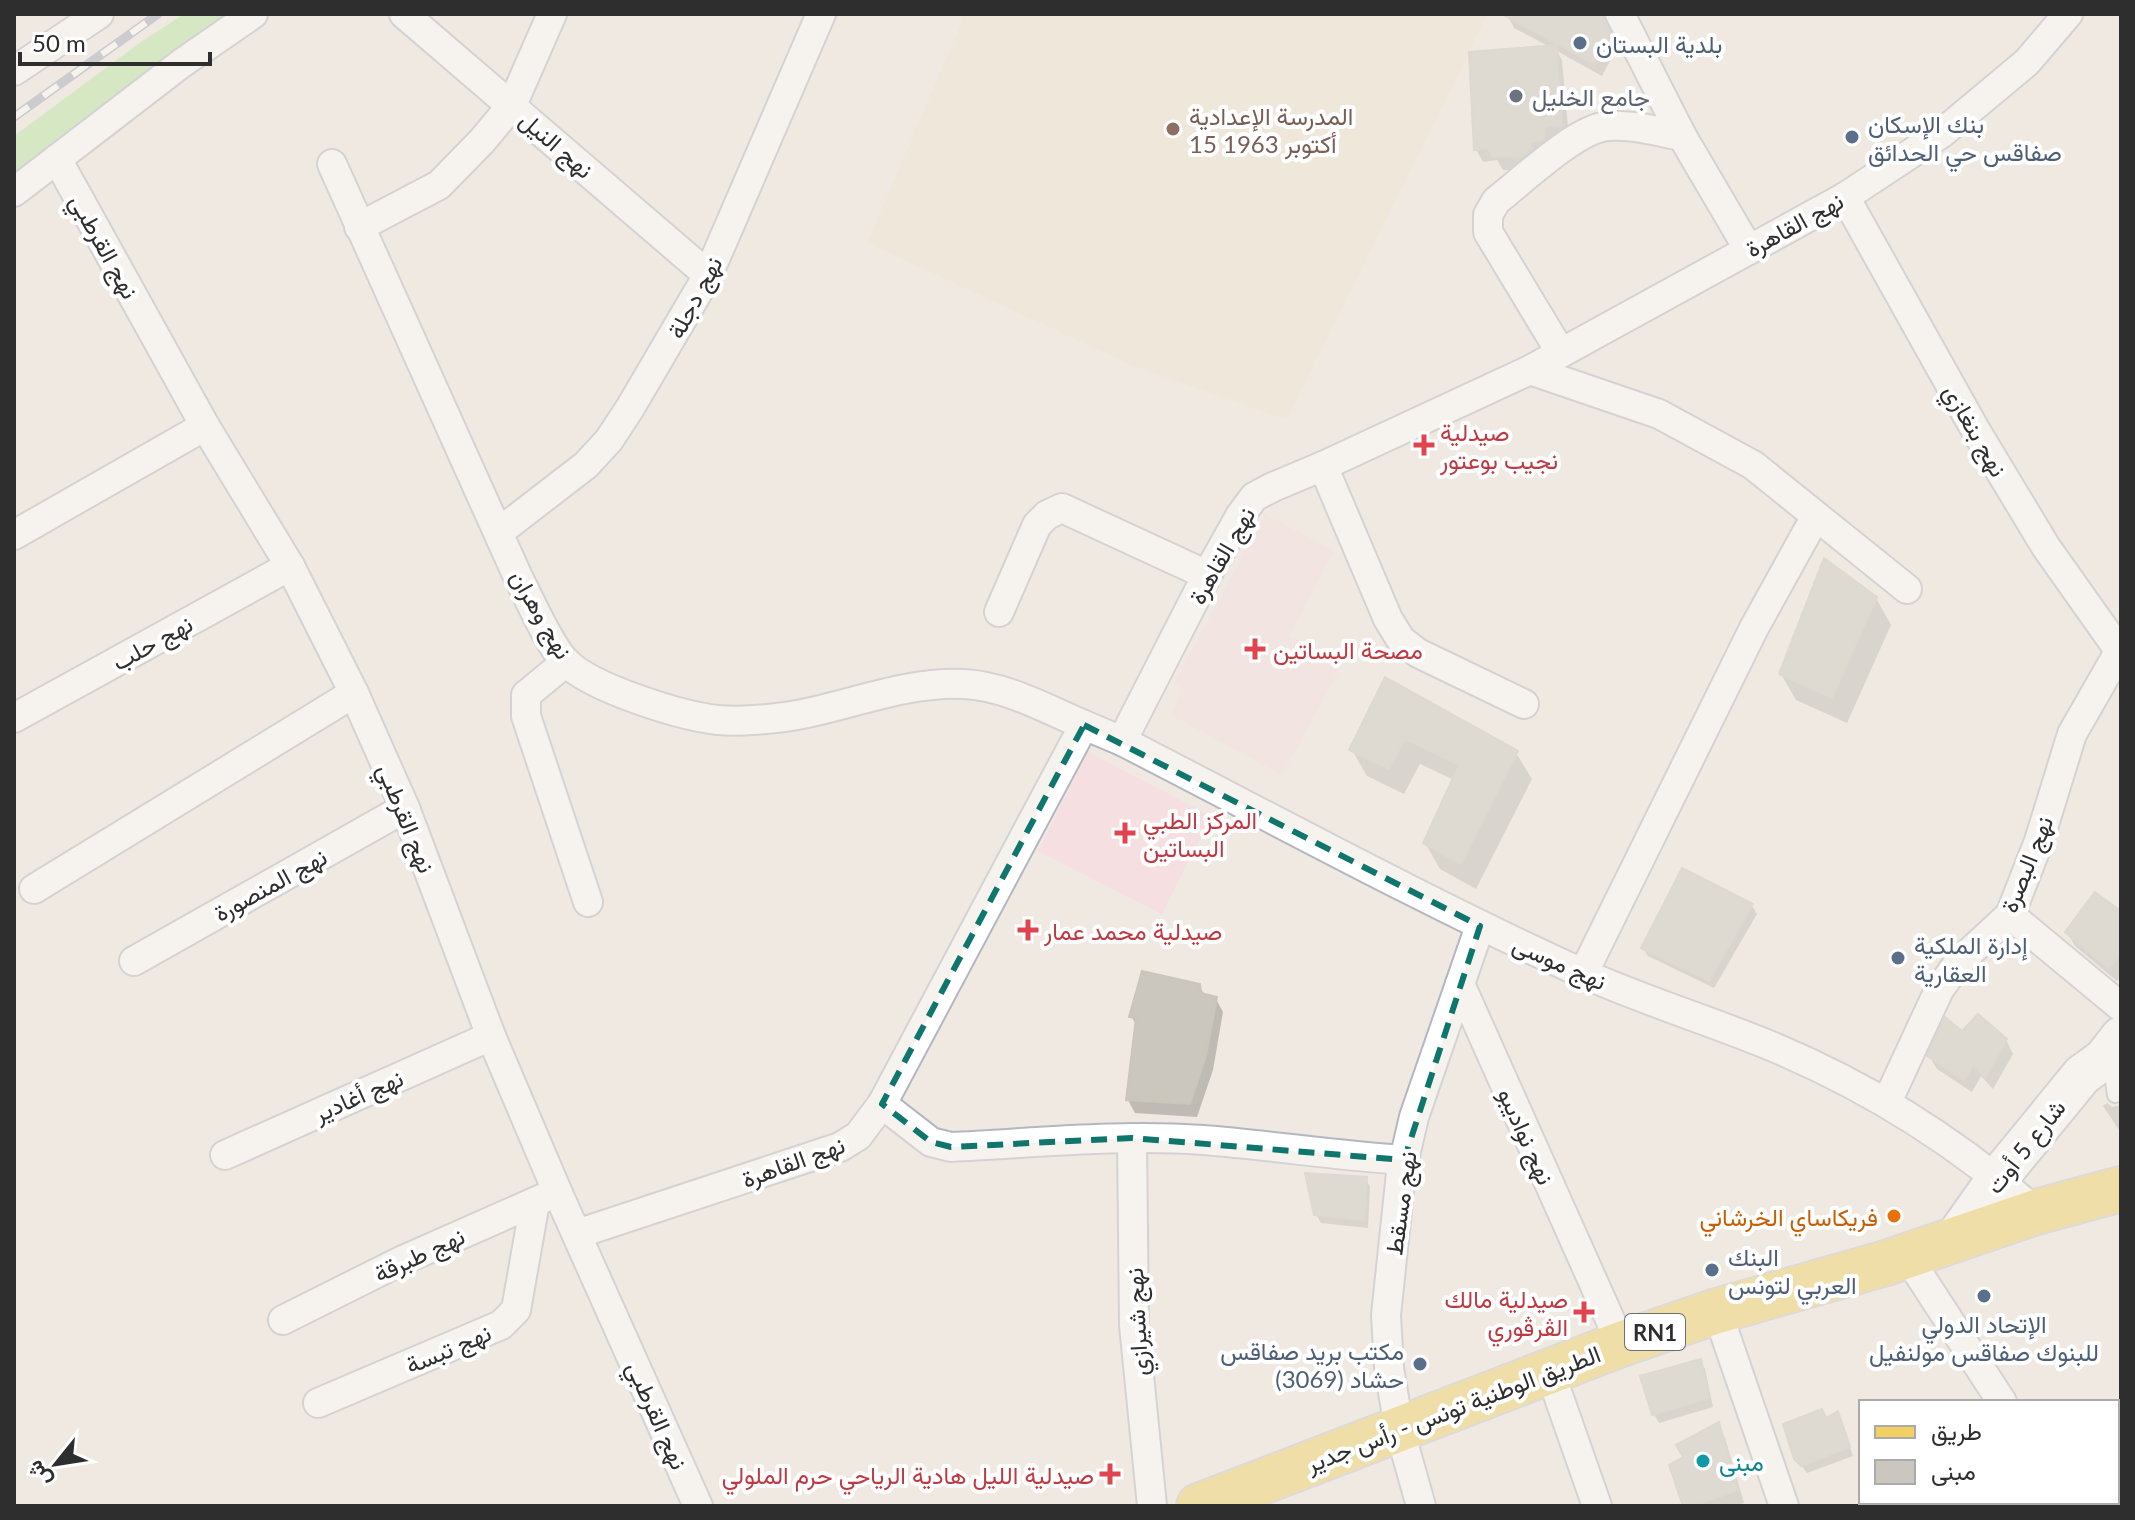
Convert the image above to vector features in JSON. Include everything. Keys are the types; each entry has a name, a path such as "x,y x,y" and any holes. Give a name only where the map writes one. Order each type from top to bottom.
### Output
{"main road":[{"name":"شارع 5 أوت","path":"2013,1203 2082,1075 2112,1060"},
{"name":"الطريق الوطنية تونس - رأس جدير","path":"1216,1503 1399,1428 1621,1344 1717,1311 1954,1240 2013,1203 2121,1189"}],"street":[{"path":"14,71 99,14"},
{"path":"14,192 182,63 253,14"},
{"name":"نهج النيل","path":"404,14 708,275"},
{"path":"359,227 439,185 482,141 512,105 552,14"},
{"path":"1620,14 1682,136 1749,250"},
{"name":"نهج القاهرة","path":"1122,741 1207,575 1254,497 1530,370 1845,197 1942,133 2027,62 2068,14"},
{"name":"نهج دجلة","path":"499,532 586,465 609,440 664,354 708,275 817,15"},
{"path":"1561,353 1488,232 1488,215 1496,201 1586,131 1620,126 1682,136"},
{"name":"نهج القرطبي","path":"57,159 205,426 290,566 354,693 405,808 491,1036 546,1197 577,1234 698,1506"},
{"name":"نهج وهران","path":"332,164 536,613 566,662 609,689 655,705 719,720 793,716 923,686 964,684 1003,691 1084,725"},
{"name":"نهج بنغازي","path":"1845,197 1999,470 2046,547 2120,653"},
{"path":"1530,370 1659,414 1753,465 1907,589"},
{"path":"14,535 205,426"},
{"path":"1323,466 1388,619 1401,640 1418,653 1524,704"},
{"path":"999,612 1037,525 1047,515 1062,508 1207,575"},
{"path":"1583,974 1754,628 1816,516"},
{"name":"نهج حلب","path":"14,718 290,566"},
{"name":"نهج البصرة","path":"1887,1102 1939,990 1958,963 2010,915 2039,841 2072,734 2120,653"},
{"path":"566,662 526,695 526,716 588,902"},
{"path":"34,889 354,693"},
{"path":"1084,725 1122,741"},
{"name":"نهج القاهرة","path":"577,1234 840,1147 858,1136 882,1104 1084,725"},
{"name":"نهج موسى","path":"1122,741 1480,926 1583,974 1772,1047 1887,1102 2013,1203"},
{"name":"نهج المنصورة","path":"134,961 405,808"},
{"path":"2010,915 2121,1007"},
{"path":"1460,984 1480,926"},
{"name":"نهج مسقط","path":"1421,1506 1399,1428 1389,1368 1386,1315 1404,1160 1414,1117 1460,984"},
{"name":"نهج نواديبو","path":"1460,984 1621,1344"},
{"name":"نهج أغادير","path":"225,1155 491,1036"},
{"path":"882,1104 931,1142 951,1147 1132,1138 1203,1140 1404,1160"},
{"name":"نهج شيرازي","path":"1132,1138 1134,1325 1152,1506"},
{"name":"نهج طبرقة","path":"283,1320 401,1261 546,1197"},
{"name":"نهج تبسة","path":"318,1403 501,1325 516,1310 546,1197"},
{"path":"1907,1256 2001,1400"},
{"path":"1717,1311 1784,1506"},
{"path":"1550,1372 1597,1506"}],"highlighted area":[{"path":"1084,725 1480,926 1404,1160 1132,1138 951,1147 931,1142 882,1104"}],"shaded area":[{"name":"المدرسة الإعدادية 15 أكتوبر 1963","path":"965,14 1488,14 1287,420 1135,367 867,243"},
{"name":"مصحة البساتين","path":"1265,514 1334,551 1289,636 1344,661 1282,775 1171,715 1184,690 1174,684"},
{"name":"المركز الطبي البساتين","path":"1088,752 1211,816 1162,914 1038,851"}],"green space":[{"path":"184,14 234,14 14,176 14,136"}],"building":[{"name":"بلدية البستان","path":"1502,14 1600,14 1611,33 1594,64"},
{"name":"جامع الخليل","path":"1556,45 1562,125 1545,126 1544,140 1530,142 1531,150 1523,156 1493,157 1487,148 1474,150 1469,52"},
{"path":"1824,558 1877,597 1832,698 1779,674"},
{"path":"1385,677 1518,751 1461,864 1423,843 1459,765 1405,739 1389,769 1349,750"},
{"path":"1682,868 1753,904 1709,981 1641,948"},
{"path":"2095,892 2121,911 2121,953 2109,969 2065,932"},
{"path":"1142,971 1200,984 1201,993 1217,997 1206,1056 1190,1104 1126,1100 1136,1018 1129,1017"},
{"path":"1978,1014 2007,1039 1985,1078 1973,1065 1964,1080 1927,1056 1945,1017 1962,1031"},
{"path":"1305,1173 1367,1177 1364,1220 1314,1215"},
{"name":"مبنى","path":"1701,1359 1709,1398 1652,1415 1640,1376"},
{"name":"مبنى","path":"1822,1409 1826,1418 1838,1411 1850,1447 1801,1466 1794,1459 1783,1424"},
{"name":"مبنى","path":"1719,1422 1738,1490 1693,1506 1683,1506 1669,1465 1683,1457 1676,1445"}],"railway":[{"path":"14,117 158,14"}],"place":[{"name":"بلدية البستان","path":"1580,43"},
{"name":"جامع الخليل","path":"1516,96"},
{"name":"المدرسة الإعدادية 15 أكتوبر 1963","path":"1173,129"},
{"name":"بنك الإسكان صفاقس حي الحدائق","path":"1852,137"},
{"name":"صيدلية نجيب بوعتور","path":"1424,445"},
{"name":"مصحة البساتين","path":"1255,649"},
{"name":"المركز الطبي البساتين","path":"1125,833"},
{"name":"صيدلية محمد عمار","path":"1028,930"},
{"name":"إدارة الملكية العقارية","path":"1898,958"},
{"name":"فريكاساي الخرشاني","path":"1894,1216"},
{"name":"البنك العربي لتونس","path":"1712,1270"},
{"name":"الإتحاد الدولي للبنوك صفاقس مولنفيل","path":"1984,1296"},
{"name":"صيدلية مالك الڤرڤوري","path":"1584,1312"},
{"name":"مكتب بريد صفاقس حشاد (3069)","path":"1420,1364"},
{"name":"مبنى","path":"1703,1461"},
{"name":"صيدلية الليل هادية الرياحي حرم الملولي","path":"1110,1474"}]}
